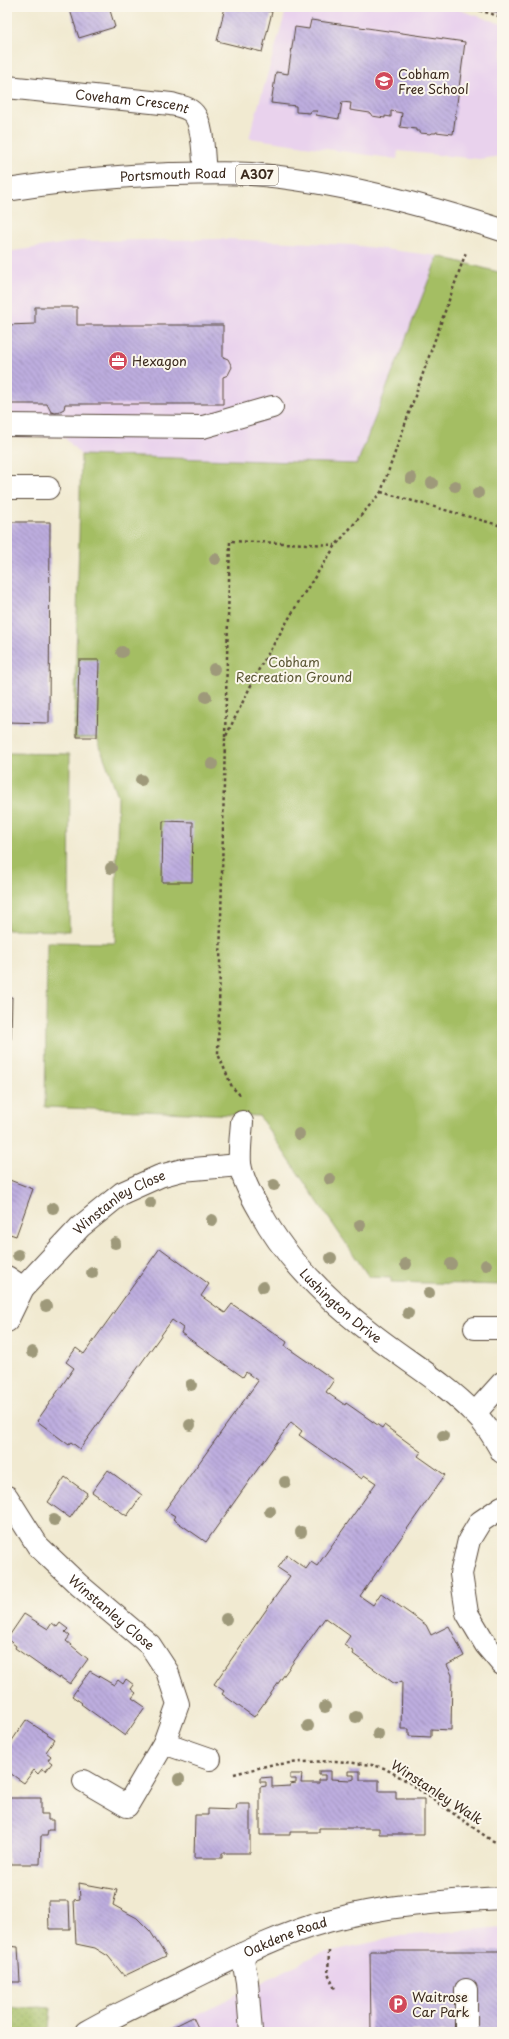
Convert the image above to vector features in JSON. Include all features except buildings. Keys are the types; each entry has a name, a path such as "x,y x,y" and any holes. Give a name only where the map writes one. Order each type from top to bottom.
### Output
{"street":[{"name":"Coveham Crescent","path":"7,87 171,104 188,109 199,123 205,173"},
{"name":"Portsmouth Road","path":"7,190 78,179 205,173 251,174 311,182 394,200 502,230"},
{"path":"7,425 203,427 272,407"},
{"path":"7,488 48,488"},
{"name":"Lushington Drive","path":"242,1122 240,1165 252,1196 282,1248 306,1275 366,1329 428,1374 475,1413 491,1433 502,1452"},
{"name":"Winstanley Close","path":"7,1321 15,1282 122,1193 160,1176 182,1170 240,1165"},
{"path":"475,1328 502,1328"},
{"path":"475,1413 502,1383"},
{"name":"Winstanley Close","path":"7,1497 15,1527 150,1645 167,1671 178,1704 164,1743 127,1806 84,1780"},
{"path":"502,1507 480,1522 469,1540 462,1574 467,1613 486,1645 502,1664"},
{"path":"164,1743 210,1759"},
{"name":"Oakdene Road","path":"86,2032 242,1954 322,1923 377,1910 422,1903 502,1898"},
{"path":"242,1954 247,1982 251,2032"},
{"path":"466,1990 466,2032"}],"path":[{"path":"468,7 502,17"},
{"path":"225,738 259,669 301,598 336,545 381,492 466,252"},
{"path":"381,492 502,526"},
{"path":"242,1122 244,1115 243,1099 232,1087 218,1054 230,541 336,545"},
{"name":"Winstanley Walk","path":"210,1759 214,1780 270,1765 307,1762 353,1762 384,1768 407,1781 491,1840 502,1845"},
{"path":"328,1944 328,1974 335,1989"}],"shaded area":[{"name":"Cobham Free School","path":"287,7 450,7 502,24 502,156 479,159 398,151 397,159 249,138"},
{"path":"226,239 352,245 438,256 357,464 81,455 64,437 7,437 7,252 80,241"},
{"name":"Waitrose Car Park","path":"502,1927 502,2032 162,2032 318,1954 401,1936"}],"green space":[{"name":"Cobham Recreation Ground","path":"438,256 502,273 502,1285 391,1282 391,1278 369,1277 259,1116 45,1107 47,942 115,943 118,796 97,738 74,739 81,455 357,464"},
{"path":"7,753 70,754 69,931 7,930"},
{"path":"39,2007 51,2008 49,2029 44,2032 7,2032 7,2009"}],"place":[{"name":"Cobham Free School","path":"384,81"},
{"name":"Hexagon","path":"118,361"},
{"name":"Waitrose Car Park","path":"398,2004"}]}
